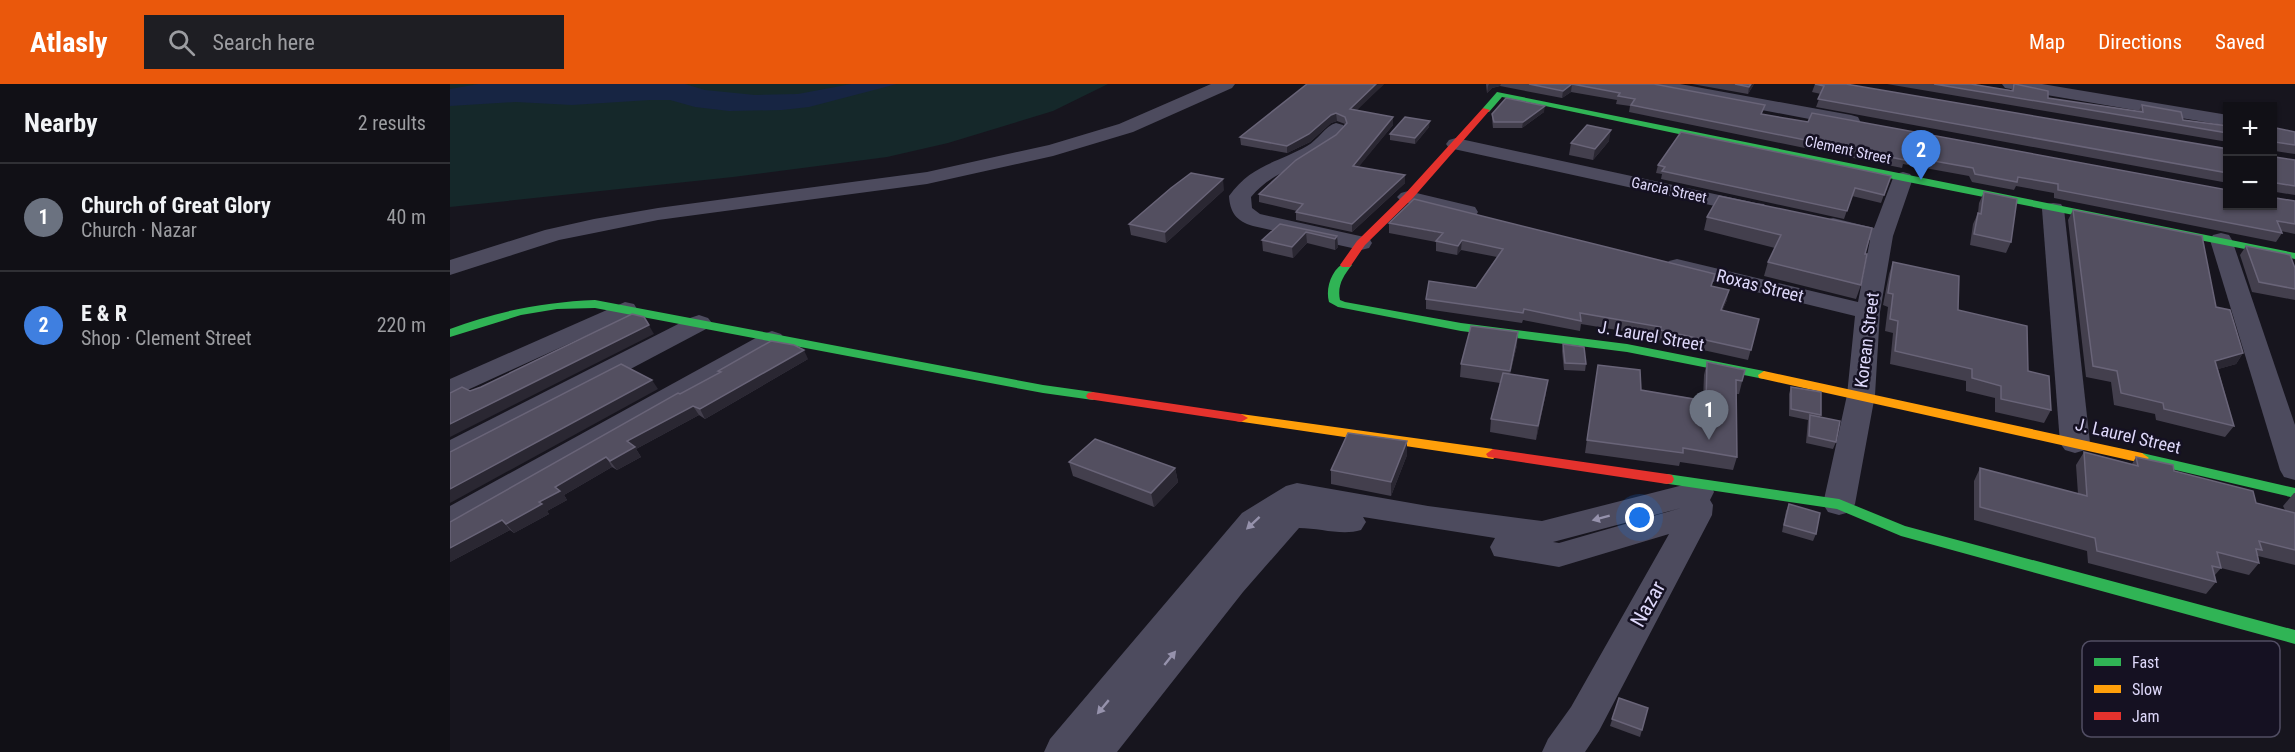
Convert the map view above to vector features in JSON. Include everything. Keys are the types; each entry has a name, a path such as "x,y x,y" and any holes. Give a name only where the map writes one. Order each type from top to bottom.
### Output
{"street":[{"path":"450,268 553,235 594,226 658,214 927,178 1053,150 1126,128 1226,84"},
{"path":"1652,84 1873,124"},
{"path":"2011,84 2049,87 2223,120"},
{"path":"2049,87 2050,110"},
{"name":"J. Laurel Street","path":"1500,94 1408,197 1361,243 1335,280 1333,288 1335,302 1461,327 1627,348 1861,394 2295,493"},
{"name":"Clement Street","path":"1500,94 2053,209 2295,255"},
{"path":"1336,129 1332,136 1311,152 1265,173 1250,184 1240,196 1241,210 1253,219 1361,243"},
{"name":"Garcia Street","path":"1456,144 1779,213"},
{"name":"Korean Street","path":"1839,504 1861,394 1868,312 1882,236 1903,178"},
{"path":"1408,197 1488,218"},
{"path":"2053,209 2075,443"},
{"path":"1813,221 1882,236"},
{"path":"2221,240 2295,470"},
{"name":"Roxas Street","path":"1660,262 1868,312"},
{"path":"450,333 508,313 551,304 595,304 1043,389 1698,497 1839,504 1900,530 2295,637"},
{"path":"450,389 625,309"},
{"path":"450,452 699,323"},
{"path":"450,520 772,339"},
{"path":"1064,752 1134,686 1227,571 1291,517 1426,526 1558,555 1698,497"},
{"name":"Nazar","path":"1562,752 1585,720 1698,497"},
{"path":"1094,752 1134,686"}],"green space":[{"path":"450,84 1108,84 1053,111 948,143 887,157 733,177 450,207"}],"water":[{"path":"478,84 685,84 705,90 755,95 798,94 851,84 897,84 809,107 782,110 729,111 695,107 670,100 572,105 516,102 450,106 450,89"}],"building":[{"path":"1307,84 1376,84 1350,109 1393,117 1353,166 1405,175 1352,224 1296,212 1303,204 1259,194 1296,160 1336,135 1347,123 1345,117 1336,113 1331,115 1309,134 1287,146 1240,137"},
{"path":"1529,84 1572,84 1563,91"},
{"path":"1572,84 1654,84 1765,105 1761,114 1808,122 1812,113 2223,189 2223,210 2277,210 2277,198 2295,201 2295,224 2277,221 2282,233 2058,190 2058,184 2018,177 2017,182 1975,174 1973,168 1906,156 1905,160 1631,105 1635,99 1618,96 1620,93"},
{"path":"1735,84 1751,84 1749,87"},
{"path":"1815,84 1846,84 2223,148 2223,172 1818,99 1824,86"},
{"path":"1934,84 1971,84 2013,91 2015,84 2048,91 2048,98 2143,112 2142,105 2181,112 2183,120 2223,125 2223,132"},
{"path":"1506,98 1545,106 1523,122 1494,122 1492,114"},
{"path":"1405,117 1430,121 1415,138 1390,134"},
{"path":"1587,125 1611,130 1595,149 1571,143"},
{"path":"2277,128 2295,132 2295,145 2277,142"},
{"path":"1681,132 1891,176 1884,195 1855,188 1847,211 1662,171 1665,167 1658,165"},
{"path":"2277,157 2295,160 2295,186 2277,183"},
{"path":"1191,173 1223,179 1165,232 1129,224 1171,188"},
{"path":"1984,192 2017,199 2011,242 1974,234 1978,213 1981,214"},
{"path":"1719,196 1872,228 1865,254 1867,254 1861,285 1768,262 1781,235 1707,217"},
{"path":"1414,199 1715,274 1711,286 1729,290 1721,310 1759,319 1751,350 1660,330 1661,327 1580,313 1581,321 1524,309 1523,313 1426,299 1429,281 1476,288 1503,249 1462,240 1458,246 1436,241 1443,233 1389,223"},
{"path":"2073,210 2202,236 2216,307 2230,310 2243,353 2215,361 2234,426 2164,409 2163,403 2121,393 2117,371 2093,366"},
{"path":"1280,224 1337,236 1335,239 1306,232 1292,247 1262,240"},
{"path":"2246,246 2290,255 2295,268 2295,289 2259,282"},
{"path":"1893,262 1959,276 1958,310 2027,326 2028,371 2049,376 2051,410 2001,399 2001,386 1972,378 1972,369 1895,351 1898,321 1890,319 1893,294 1888,293"},
{"path":"632,314 644,317 649,325 450,424 450,393 462,387 470,391 481,387"},
{"path":"1471,326 1518,332 1510,371 1461,364"},
{"path":"771,341 794,345 804,350 700,409 693,406 627,441 635,447 610,461 606,457 555,487 560,491 506,524 502,520 450,548 450,522 678,393 721,372 718,371"},
{"path":"1563,344 1584,347 1586,364 1565,363"},
{"path":"1707,362 1745,370 1742,381 1736,380 1737,457 1683,448 1683,453 1587,440 1598,365 1640,370 1641,390 1706,401"},
{"path":"621,364 652,380 450,489 450,452"},
{"path":"1503,373 1548,380 1538,426 1491,419"},
{"path":"1791,387 1821,392 1821,415 1791,409"},
{"path":"1810,415 1840,421 1836,442 1809,436"},
{"path":"1348,433 1407,441 1391,482 1331,470"},
{"path":"1095,439 1175,468 1151,493 1069,462"},
{"path":"2084,452 2138,466 2136,457 2173,465 2174,471 2253,491 2256,503 2295,513 2295,550 2259,541 2262,550 2256,549 2259,563 2217,552 2221,568 2212,566 2216,582 2097,551 2095,538 1980,507 1980,468 2087,496"},
{"path":"1789,504 1820,513 1816,534 1784,525"},
{"path":"1619,698 1648,708 1642,730 1612,719"}],"traffic: fast":[{"path":"1486,110 1500,94 1903,178 2295,256"},
{"path":"1346,265 1333,287 1335,302 1342,305 1461,327 1627,348 1764,375"},
{"path":"450,333 485,320 521,311 595,304 1043,389 1093,396"},
{"path":"2142,458 2295,493"},
{"path":"1667,479 1839,504 1901,530 2295,637"}],"traffic: slow":[{"path":"1764,375 2142,458"},
{"path":"1241,418 1493,454"}],"traffic: jam":[{"path":"1346,265 1361,243 1408,197 1486,110"},
{"path":"1093,396 1241,418"},
{"path":"1493,454 1667,479"}],"place":[{"name":"E & R","path":"1921,180"},
{"name":"Church of Great Glory","path":"1709,440"}]}
